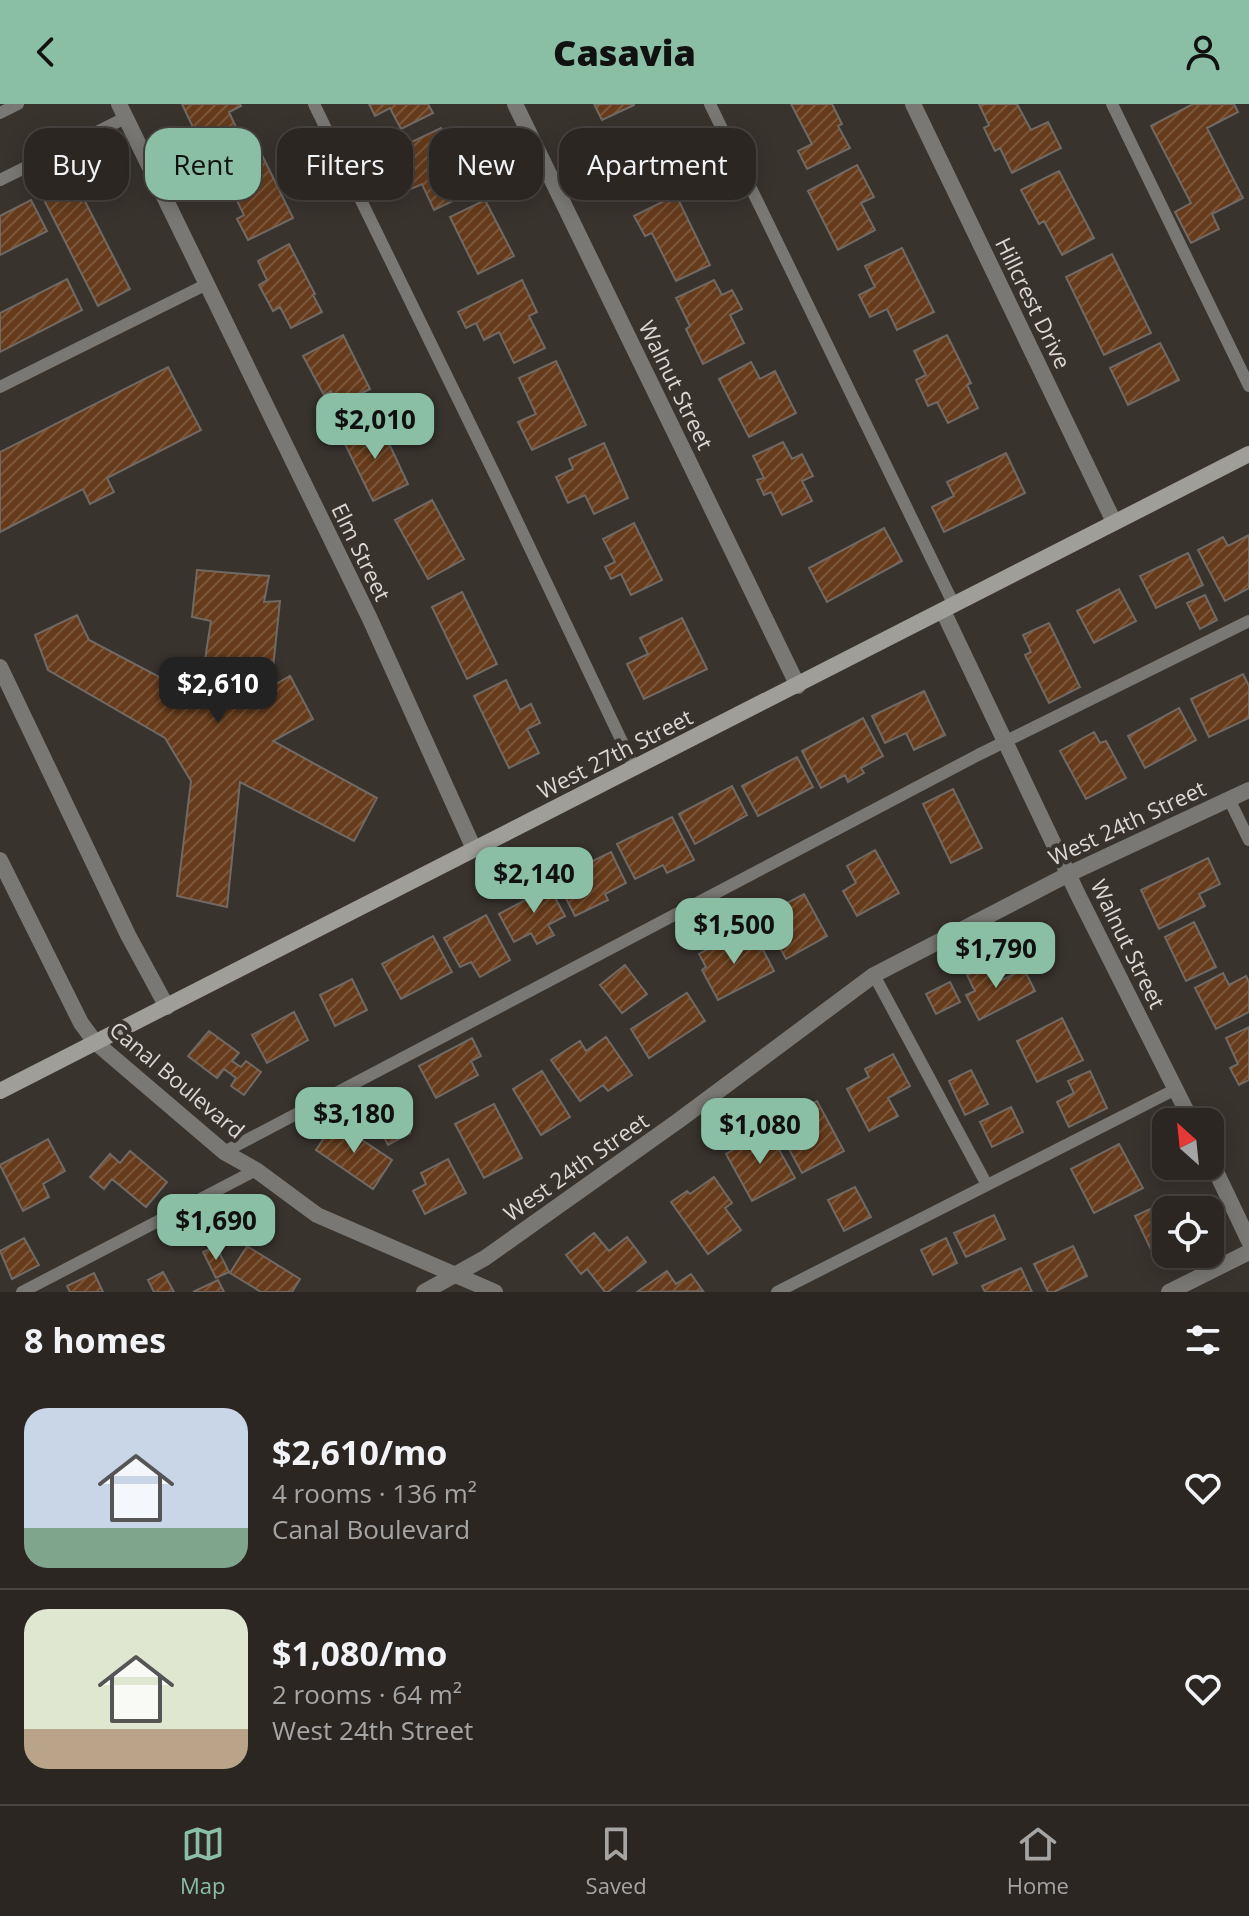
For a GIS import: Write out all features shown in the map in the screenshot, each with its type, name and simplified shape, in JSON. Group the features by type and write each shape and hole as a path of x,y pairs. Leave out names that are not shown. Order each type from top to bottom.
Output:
{"main road":[{"name":"West 27th Street","path":"0,1091 1249,454"}],"street":[{"name":"Walnut Street","path":"515,104 798,686"},
{"name":"Hillcrest Drive","path":"913,104 1114,522"},
{"name":"Elm Street","path":"122,111 370,619 474,849"},
{"name":"Walnut Street","path":"948,608 1006,742 1185,1108"},
{"path":"0,667 128,935 167,1007"},
{"name":"West 24th Street","path":"424,1292 458,1275 678,1121 874,975 1069,874 1249,790"},
{"name":"Canal Boulevard","path":"0,860 81,1023 95,1042 224,1152 256,1170 317,1215 495,1292"},
{"path":"1220,1180 1249,1241"},
{"path":"1169,1292 1249,1252"}],"lane":[{"path":"0,113 18,104"},
{"path":"314,104 635,769"},
{"path":"710,104 948,608"},
{"path":"1112,104 1249,386"},
{"path":"0,180 122,111"},
{"path":"0,387 207,284"},
{"path":"224,1152 1006,742 1249,621"},
{"path":"1229,799 1249,840"},
{"path":"874,975 987,1185"},
{"path":"777,1292 1176,1089"},
{"path":"22,1292 256,1170"}],"building":[{"path":"182,104 241,106 229,112 236,128 193,128"},
{"path":"369,104 428,104 433,113 403,128 390,108 375,116"},
{"path":"594,104 634,104 634,105 602,120"},
{"path":"791,104 832,104 842,124 838,126 850,148 807,169 798,151 812,144"},
{"path":"979,104 1017,104 1031,130 1048,122 1061,148 1012,173 1000,148 995,151 984,128 989,125"},
{"path":"1193,104 1234,104 1238,112 1207,128 1243,198 1212,214 1219,229 1191,243 1175,212 1191,203 1151,126"},
{"path":"429,134 429,199 422,184 413,188 413,141"},
{"path":"261,153 277,186 277,200 284,200 293,218 248,240 237,219 244,215 237,200 261,200"},
{"path":"857,165 874,197 861,203 875,230 838,250 808,191"},
{"path":"1059,171 1094,238 1062,255 1044,221 1039,224 1021,190"},
{"path":"31,200 47,231 0,255 0,216"},
{"path":"44,200 84,200 130,289 98,306"},
{"path":"429,200 455,200 434,210"},
{"path":"485,200 514,256 478,274 450,217"},
{"path":"666,200 678,200 710,265 676,281 652,233 645,236 634,216"},
{"path":"289,244 322,312 291,328 280,307 273,311 259,285 267,280 258,261"},
{"path":"902,248 934,312 897,330 887,309 870,317 859,295 875,287 865,266"},
{"path":"1112,254 1151,333 1104,355 1066,277"},
{"path":"67,279 82,310 0,352 0,313"},
{"path":"522,280 537,312 529,316 545,348 514,363 499,332 484,340 476,323 466,328 458,312"},
{"path":"714,280 722,295 732,290 742,309 730,315 744,343 703,364 686,329 690,326 676,298"},
{"path":"343,335 370,389 338,405 331,391 324,395 303,356"},
{"path":"947,335 971,383 967,385 978,408 948,423 937,402 928,406 916,380 926,375 914,351"},
{"path":"1160,343 1179,380 1128,405 1110,368"},
{"path":"556,361 586,425 532,450 518,422 536,414 519,378"},
{"path":"751,362 760,379 775,371 796,413 749,437 719,379"},
{"path":"168,367 201,430 107,478 114,492 90,504 83,489 0,532 0,452"},
{"path":"378,420 408,484 373,501 342,438"},
{"path":"783,442 792,459 802,454 813,476 802,481 812,501 782,515 771,492 764,495 757,480 764,478 753,456"},
{"path":"604,443 628,498 594,514 585,495 568,503 556,477 573,469 569,459"},
{"path":"1006,453 1025,493 944,532 932,507 954,496 947,482"},
{"path":"432,500 464,559 428,579 395,520"},
{"path":"634,523 662,580 631,595 621,574 611,579 605,567 615,562 603,539"},
{"path":"884,528 902,561 827,602 809,568"},
{"path":"1249,535 1249,588 1225,601 1198,550 1223,537 1228,546"},
{"path":"1188,553 1203,585 1156,608 1140,576"},
{"path":"197,570 269,576 264,602 280,601 271,687 290,676 313,719 273,741 377,798 354,841 240,782 227,907 177,896 191,781 165,738 48,670 35,635 77,615 89,640 199,698 211,621 192,617"},
{"path":"1119,589 1136,621 1094,643 1077,611"},
{"path":"462,592 497,664 467,679 432,607"},
{"path":"1205,595 1217,620 1200,629 1187,603"},
{"path":"682,618 707,669 644,699 627,664 648,654 640,638"},
{"path":"1049,623 1080,687 1049,703 1025,655 1031,652 1023,635"},
{"path":"1243,674 1249,686 1249,718 1209,737 1191,699"},
{"path":"506,680 520,710 531,704 540,723 527,729 539,753 509,768 474,696"},
{"path":"924,691 945,735 914,750 906,733 885,743 872,716"},
{"path":"1179,708 1196,740 1145,768 1128,736"},
{"path":"863,718 883,756 861,768 864,773 848,782 845,775 821,788 802,751"},
{"path":"1094,732 1100,743 1106,741 1126,778 1086,799 1060,751"},
{"path":"797,757 813,787 758,816 742,786"},
{"path":"732,786 747,815 695,844 679,814"},
{"path":"953,789 982,848 951,863 923,804"},
{"path":"672,817 694,860 667,873 663,865 635,879 617,844"},
{"path":"875,850 899,893 857,916 843,891 856,883 847,866"},
{"path":"611,852 626,883 605,894 608,900 575,916 556,879"},
{"path":"1208,858 1220,884 1199,894 1205,906 1159,929 1141,890"},
{"path":"546,881 565,916 548,925 554,935 537,944 531,933 514,942 499,914 533,896 530,890"},
{"path":"804,894 827,936 786,959 773,935 784,929 774,910"},
{"path":"705,912 715,928 690,944 680,928"},
{"path":"486,915 510,960 480,977 471,962 460,967 444,938"},
{"path":"1194,922 1216,967 1186,981 1165,937"},
{"path":"734,935 742,949 758,940 774,971 718,1000 702,970 706,967 699,954"},
{"path":"433,936 452,972 401,999 382,964"},
{"path":"991,963 1000,981 1024,969 1035,991 979,1020 966,995 975,991 967,975"},
{"path":"625,965 647,994 622,1013 600,985"},
{"path":"1223,973 1229,985 1246,976 1249,982 1249,1012 1216,1029 1195,988"},
{"path":"352,979 367,1010 335,1026 320,995"},
{"path":"950,982 960,1002 936,1014 926,994"},
{"path":"687,993 705,1021 649,1058 631,1029"},
{"path":"294,1012 308,1040 267,1063 252,1035"},
{"path":"1062,1018 1083,1060 1037,1082 1017,1041"},
{"path":"1249,1027 1249,1080 1239,1085 1230,1068 1238,1064 1226,1038"},
{"path":"209,1031 239,1053 232,1061 241,1067 246,1061 261,1072 244,1095 231,1086 236,1078 224,1069 217,1078 188,1056"},
{"path":"606,1037 632,1075 608,1091 603,1085 580,1101 551,1060 580,1041 586,1051"},
{"path":"472,1038 481,1056 471,1061 478,1075 436,1098 419,1066"},
{"path":"893,1054 910,1086 888,1098 898,1116 869,1131 847,1089 869,1077 865,1069"},
{"path":"971,1070 988,1104 965,1115 949,1081"},
{"path":"542,1071 570,1117 541,1135 513,1089"},
{"path":"1090,1071 1107,1108 1069,1127 1057,1102 1074,1093 1068,1081"},
{"path":"388,1090 410,1133 388,1145 365,1102"},
{"path":"817,1101 844,1151 802,1173 775,1123"},
{"path":"494,1104 522,1158 484,1178 455,1124"},
{"path":"1011,1107 1023,1132 992,1147 980,1122"},
{"path":"335,1122 392,1160 373,1189 316,1150"},
{"path":"768,1130 795,1178 752,1201 726,1154"},
{"path":"48,1139 65,1171 43,1184 49,1197 23,1211 0,1165"},
{"path":"1119,1144 1143,1188 1094,1213 1071,1169"},
{"path":"130,1151 167,1182 146,1207 112,1179 104,1189 90,1177 110,1154 120,1163"},
{"path":"448,1159 466,1193 425,1214 413,1191 426,1184 421,1173"},
{"path":"714,1177 732,1203 725,1208 741,1230 708,1254 671,1202 687,1191 690,1194"},
{"path":"855,1187 871,1217 844,1231 828,1200"},
{"path":"1152,1208 1152,1252 1135,1216"},
{"path":"994,1215 1005,1239 966,1257 954,1233"},
{"path":"594,1233 609,1251 627,1237 646,1262 608,1292 587,1269 581,1274 566,1255"},
{"path":"24,1238 39,1265 12,1279 0,1251"},
{"path":"946,1238 957,1263 933,1275 921,1250"},
{"path":"216,1246 229,1272 216,1278 203,1252"},
{"path":"247,1246 300,1279 292,1292 261,1292 230,1273"},
{"path":"1073,1246 1087,1276 1048,1292 1034,1264"},
{"path":"1021,1268 1032,1292 985,1292 982,1286"},
{"path":"667,1271 676,1284 691,1274 703,1291 637,1292"},
{"path":"163,1272 174,1292 154,1292 148,1280"},
{"path":"94,1273 103,1292 70,1292 67,1286"},
{"path":"218,1280 224,1292 193,1292"}]}
